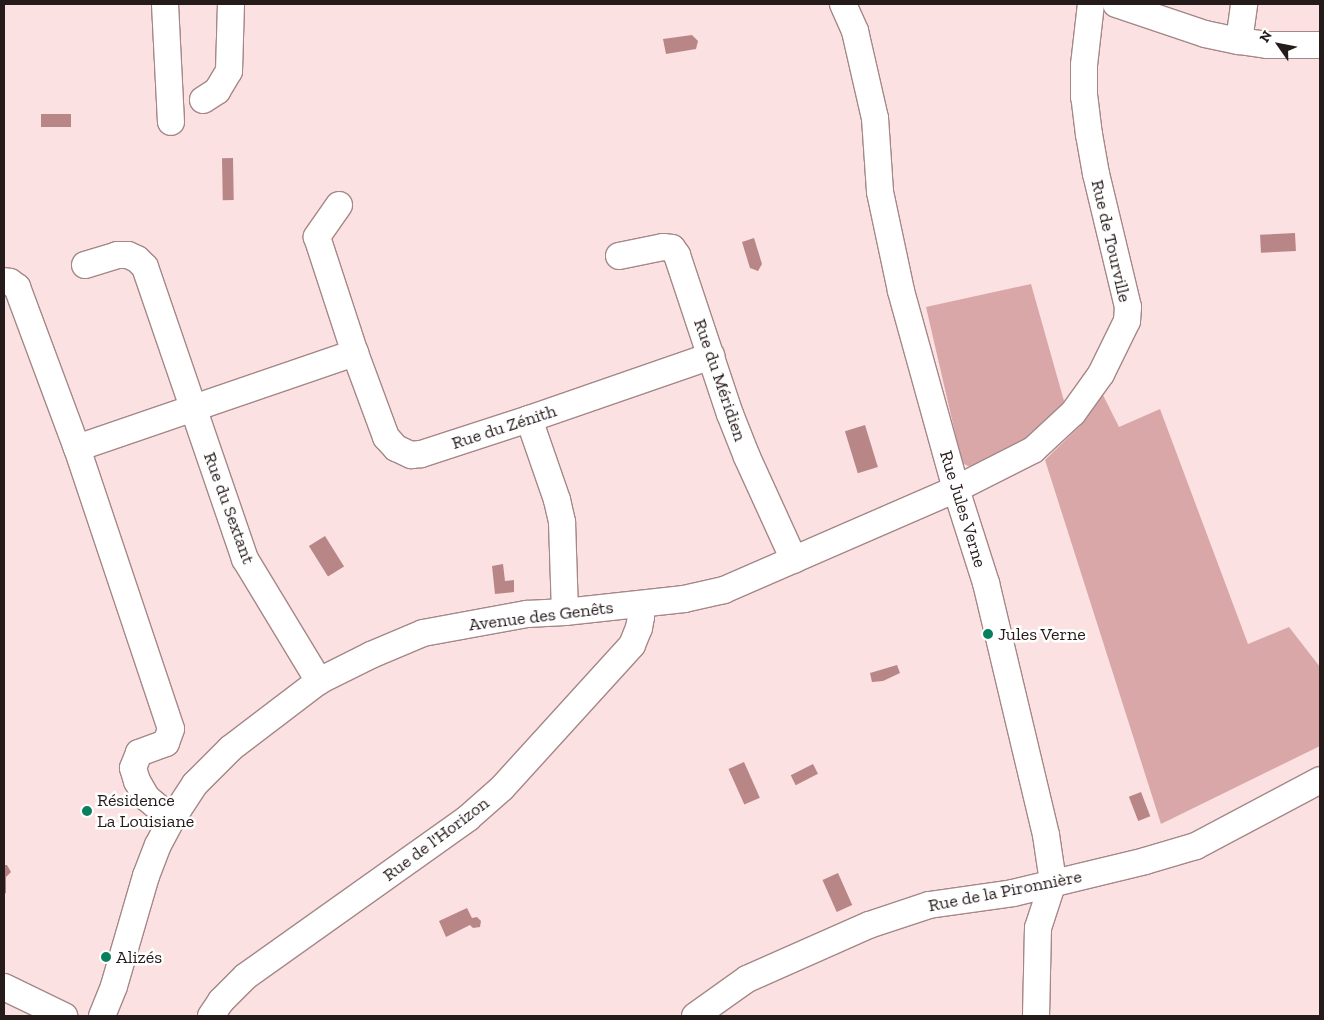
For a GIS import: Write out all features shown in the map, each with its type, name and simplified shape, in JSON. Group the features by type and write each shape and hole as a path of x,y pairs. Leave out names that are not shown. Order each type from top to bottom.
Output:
{"street":[{"path":"165,4 171,122"},
{"path":"203,100 217,90 229,71 231,4"},
{"name":"Rue Jules Verne","path":"842,4 855,31 875,118 880,192 901,291 956,489 986,583 1046,835 1053,882 1038,928 1036,1016"},
{"name":"Rue de Tourville","path":"956,489 1033,450 1053,433 1073,413 1101,374 1127,321 1128,307 1096,174 1084,97 1084,65 1091,4"},
{"path":"1116,4 1206,34 1239,41 1267,45 1320,45"},
{"path":"1239,41 1244,4"},
{"name":"Rue du Zénith","path":"339,205 317,237 355,353 386,437 396,448 411,454 421,454 711,356"},
{"name":"Rue du Méridien","path":"619,256 663,248 672,248 677,255 748,458 794,560"},
{"name":"Rue du Sextant","path":"85,265 117,255 128,255 137,259 145,267 245,560 319,681"},
{"path":"4,281 10,282 17,287 76,448 171,729 166,743 139,754 132,768 136,781 147,798 172,820"},
{"path":"76,448 355,353"},
{"path":"529,419 557,500 562,522 565,612"},
{"name":"Avenue des Genêts","path":"102,1016 114,986 146,876 158,845 195,784 231,748 319,681 371,655 423,633 527,614 639,605 684,599 724,590 956,489"},
{"name":"Rue de l'Horizon","path":"211,1016 232,989 246,976 468,818 502,788 632,645 640,628 639,605"},
{"name":"Rue de la Pironnière","path":"695,1016 748,979 869,925 929,905 984,898 1145,861 1196,846 1320,780"},
{"path":"4,987 64,1016"}],"shaded area":[{"path":"692,35 698,41 696,49 666,54 663,39"},
{"path":"41,114 71,114 71,127 41,127"},
{"path":"222,158 233,158 234,200 223,200"},
{"path":"1295,233 1296,251 1261,253 1260,235"},
{"path":"754,238 762,264 758,271 750,268 742,242"},
{"path":"1031,284 1066,408 1038,433 976,468 968,466 962,463 926,307"},
{"path":"1102,393 1119,427 1160,409 1248,644 1289,627 1320,667 1320,746 1161,824 1045,460 1080,426"},
{"path":"865,425 878,467 858,473 845,431"},
{"path":"325,536 344,567 328,577 309,546"},
{"path":"503,564 505,581 514,580 514,592 495,594 492,566"},
{"path":"897,665 900,673 883,681 872,682 870,673"},
{"path":"744,762 760,798 744,805 728,769"},
{"path":"813,764 818,774 796,785 791,775"},
{"path":"1141,792 1150,816 1138,821 1129,797"},
{"path":"4,865 7,865 11,872 6,877 6,893 4,894"},
{"path":"838,873 852,905 837,912 822,880"},
{"path":"467,908 472,918 477,917 481,921 480,927 473,928 470,925 446,937 439,921"}],"place":[{"name":"Jules Verne","path":"988,634"},
{"name":"Résidence La Louisiane","path":"87,811"},
{"name":"Alizés","path":"106,957"}]}
